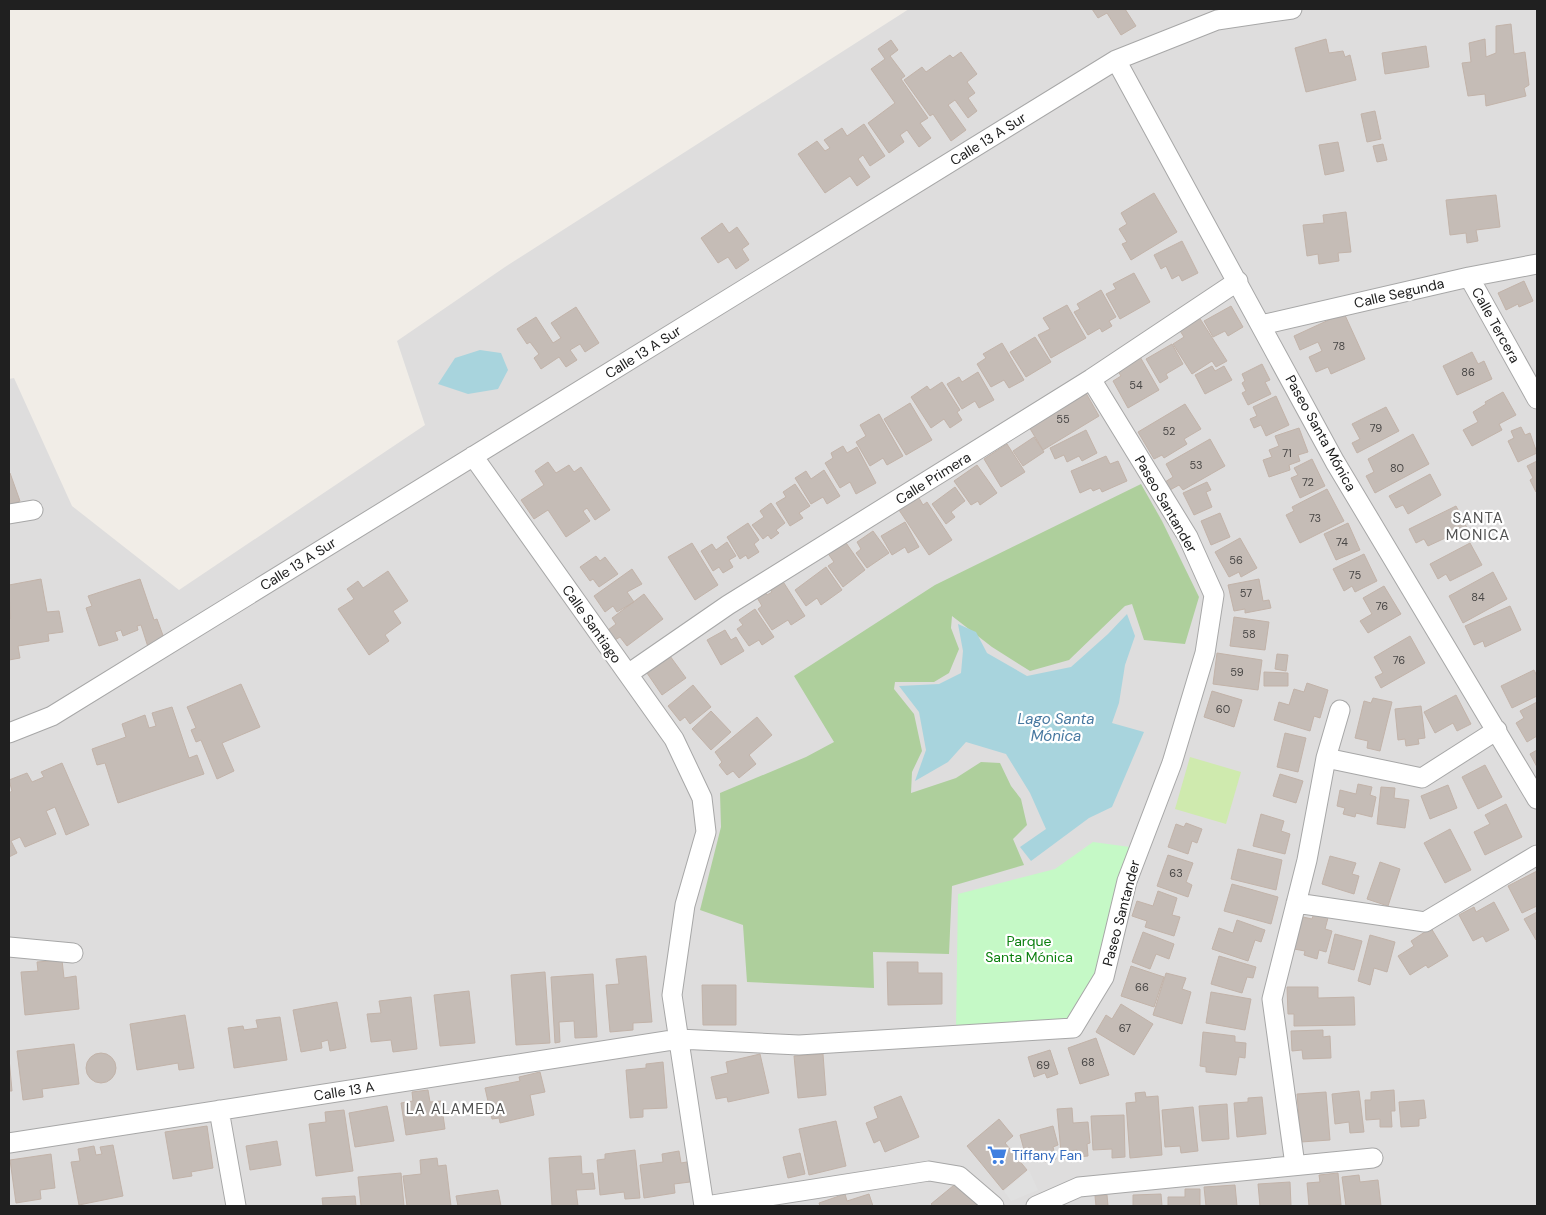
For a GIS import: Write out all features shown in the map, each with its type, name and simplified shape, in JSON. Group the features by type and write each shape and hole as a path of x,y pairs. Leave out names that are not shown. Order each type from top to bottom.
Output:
{"street":[{"name":"Calle 13 A Sur","path":"9,733 52,716 1116,60 1217,20 1292,9"},
{"name":"Paseo Santa Mónica","path":"1116,60 1335,462 1537,799"},
{"name":"Calle Segunda","path":"1261,325 1469,277 1537,264"},
{"name":"Calle Tercera","path":"1469,277 1537,399"},
{"name":"Calle Primera","path":"628,674 728,604 1091,379 1238,281"},
{"name":"Paseo Santander","path":"679,1039 799,1045 1073,1028 1104,977 1127,881 1172,763 1206,654 1214,595 1188,537 1091,379"},
{"name":"Calle Santiago","path":"473,456 674,738 702,798 706,832 685,905 672,995 705,1206"},
{"path":"9,514 34,510"},
{"path":"1295,1166 1272,999 1307,860 1326,758 1340,710"},
{"path":"1326,758 1422,778 1497,730"},
{"path":"1296,903 1425,922 1537,855"},
{"path":"9,948 73,953"},
{"name":"Calle 13 A","path":"9,1143 679,1039"},
{"path":"219,1110 236,1206"},
{"path":"1036,1206 1079,1187 1373,1158"},
{"path":"705,1206 929,1171 959,1176 994,1206"}],"shaded area":[{"path":"909,9 1537,9 1537,1206 9,1206 9,379 14,378 72,506 179,590 425,425 397,341 505,267"},
{"path":"1029,1170 1038,1190 1011,1201 1004,1191"}],"green space":[{"path":"1141,484 1162,521 1199,597 1185,644 1144,640 1132,604 1125,606 1069,660 1030,671 992,647 952,616 951,628 959,649 949,673 934,682 895,682 894,689 914,714 922,751 912,772 911,793 956,778 981,762 1000,763 1011,786 1021,799 1027,825 1013,839 1024,865 952,886 949,954 873,952 874,988 747,982 743,925 700,910 721,827 720,793 806,757 834,742 794,676 935,585"},
{"path":"1190,757 1241,772 1226,824 1175,809"},
{"name":"Parque Santa Mónica","path":"1093,842 1130,847 1099,972 1067,1022 956,1029 958,894 1055,869"}],"water":[{"path":"480,350 501,353 508,370 498,389 468,394 438,384 455,358"},
{"name":"Lago Santa Mónica","path":"1127,614 1135,636 1125,665 1119,703 1112,723 1144,732 1112,807 1089,818 1031,861 1020,847 1046,829 1030,793 1006,754 966,742 948,762 915,781 926,750 919,712 899,686 939,684 961,673 963,651 958,624 976,632 987,653 1027,676 1071,667"}],"building":[{"path":"1092,9 1125,9 1136,26 1121,35 1107,13 1098,18"},
{"path":"1511,24 1514,54 1525,52 1529,85 1524,88 1526,96 1486,106 1485,94 1468,96 1462,63 1471,62 1469,43 1485,39 1486,57 1496,53 1496,26"},
{"path":"1326,39 1329,53 1343,51 1345,57 1350,55 1356,80 1306,92 1295,48"},
{"path":"891,40 898,50 890,56 905,76 901,79 928,118 920,123 931,138 919,147 907,130 900,135 904,142 889,153 868,123 895,103 871,69 885,59 878,49"},
{"path":"1426,46 1429,67 1385,74 1382,53"},
{"path":"961,52 977,74 967,82 975,93 968,98 977,111 968,118 955,100 948,105 966,130 951,141 933,114 930,116 904,80 922,67 926,72 950,55 953,58"},
{"path":"1375,111 1381,139 1367,142 1361,114"},
{"path":"864,124 885,156 870,166 863,155 858,159 870,177 857,186 850,176 825,193 798,154 817,141 825,151 830,148 824,140 842,128 847,136"},
{"path":"1338,142 1344,171 1325,175 1319,145"},
{"path":"1383,144 1387,160 1377,162 1373,146"},
{"path":"1154,193 1177,232 1131,260 1122,244 1127,242 1119,229 1127,224 1121,213"},
{"path":"1496,195 1500,227 1476,230 1478,241 1467,243 1466,233 1450,235 1446,200"},
{"path":"1346,212 1351,252 1338,253 1339,261 1319,264 1318,254 1307,256 1303,225 1324,223 1323,215"},
{"path":"722,223 729,233 737,227 749,244 742,249 749,260 736,269 728,257 718,263 701,238"},
{"path":"1182,241 1198,273 1182,281 1179,275 1172,279 1166,266 1161,269 1154,255"},
{"path":"1134,273 1150,302 1120,319 1106,294 1116,289 1113,284"},
{"path":"1524,281 1533,301 1519,307 1518,304 1506,310 1498,293"},
{"path":"1101,290 1116,317 1109,321 1112,326 1102,332 1100,328 1088,335 1074,312 1080,309 1077,304"},
{"path":"1067,305 1086,338 1051,358 1038,335 1050,329 1043,318"},
{"path":"1231,306 1243,327 1228,336 1225,331 1213,337 1204,321"},
{"path":"576,307 599,343 585,352 580,344 570,350 577,360 566,367 559,357 541,369 534,358 539,354 530,342 527,344 517,329 536,317 553,343 561,338 551,323"},
{"path":"1344,313 1365,359 1331,374 1328,367 1316,372 1309,357 1322,351 1318,342 1300,350 1294,336"},
{"path":"1197,314 1227,361 1216,367 1212,361 1192,374 1173,344 1184,337 1177,326"},
{"path":"1035,337 1051,362 1026,377 1010,352"},
{"path":"1002,343 1024,380 1009,388 1004,380 991,387 977,364 986,358 983,354"},
{"path":"1172,344 1183,364 1166,374 1168,378 1160,383 1146,359"},
{"path":"1472,352 1478,364 1484,361 1492,379 1457,395 1443,366"},
{"path":"1139,355 1159,390 1128,408 1113,381 1121,376 1116,368"},
{"path":"1262,364 1270,380 1265,382 1271,394 1248,405 1242,393 1246,391 1242,383 1245,381 1242,374"},
{"path":"1212,366 1215,371 1224,366 1232,380 1205,394 1195,375"},
{"path":"978,372 994,400 979,408 975,401 962,409 947,384 959,377 962,382"},
{"path":"942,382 960,410 957,412 962,420 950,428 944,419 931,428 911,397 927,386 930,390"},
{"path":"1503,392 1516,415 1499,424 1502,430 1472,446 1463,430 1478,422 1473,412 1486,404 1485,402"},
{"path":"1086,393 1099,416 1043,450 1026,422"},
{"path":"1276,396 1289,425 1266,436 1261,425 1254,428 1250,419 1257,416 1253,407"},
{"path":"910,403 932,440 906,455 884,419"},
{"path":"1185,404 1201,429 1184,439 1187,444 1164,458 1162,455 1154,459 1138,432"},
{"path":"1386,407 1399,431 1357,453 1352,443 1360,439 1352,424"},
{"path":"879,414 903,456 887,465 883,458 870,466 856,442 866,436 860,425"},
{"path":"1521,427 1525,435 1530,433 1537,453 1518,462 1508,441 1514,438 1511,431"},
{"path":"1299,428 1308,452 1298,455 1300,461 1289,465 1290,470 1269,477 1263,460 1272,457 1269,450 1279,446 1275,436"},
{"path":"1086,430 1097,453 1082,461 1079,456 1067,462 1064,455 1055,459 1050,448"},
{"path":"1413,434 1429,464 1375,493 1366,476 1374,472 1368,459"},
{"path":"1034,437 1044,452 1023,466 1013,451"},
{"path":"1210,439 1225,466 1183,490 1179,485 1170,490 1165,482 1173,477 1166,464"},
{"path":"1007,444 1025,472 1001,487 984,459"},
{"path":"843,446 847,453 857,447 876,483 856,494 850,482 840,488 825,463 833,458 831,453"},
{"path":"1106,456 1110,464 1118,461 1127,481 1102,492 1100,488 1093,491 1091,488 1080,493 1071,471"},
{"path":"1312,459 1325,486 1300,498 1291,478 1298,475 1294,468"},
{"path":"1537,461 1536,492 1530,480 1533,478 1527,466"},
{"path":"548,462 556,473 569,465 574,472 581,467 610,510 595,520 587,508 583,511 590,521 566,537 548,510 534,519 521,500 544,485 535,471"},
{"path":"977,465 997,493 980,505 978,501 971,505 954,481"},
{"path":"824,470 840,496 827,504 823,497 811,504 795,478 806,471 811,479"},
{"path":"9,473 20,501 9,505"},
{"path":"1430,474 1441,495 1408,514 1403,505 1396,508 1389,496"},
{"path":"1207,482 1211,490 1206,492 1212,507 1194,515 1183,493"},
{"path":"795,484 810,506 799,513 803,518 790,526 776,503 786,497 783,492"},
{"path":"955,487 965,501 951,512 955,517 946,524 932,504"},
{"path":"1327,489 1344,521 1300,543 1286,515 1294,511 1292,507"},
{"path":"911,497 914,501 919,498 923,505 927,502 952,540 929,555 897,507"},
{"path":"771,503 785,523 776,530 779,533 771,539 768,535 763,539 752,525 764,517 760,511"},
{"path":"1456,506 1467,528 1428,546 1424,539 1416,543 1409,529"},
{"path":"1220,513 1230,537 1211,545 1201,521"},
{"path":"905,522 919,547 908,553 905,547 892,555 881,536"},
{"path":"748,523 759,540 754,544 759,552 748,559 746,555 740,559 727,537"},
{"path":"1348,523 1360,550 1336,560 1324,534"},
{"path":"873,531 889,553 867,568 856,553 861,549 857,542"},
{"path":"1240,538 1257,568 1241,577 1239,572 1229,577 1215,552"},
{"path":"844,540 865,570 843,587 828,566 834,562 827,552"},
{"path":"727,542 736,556 729,560 733,567 723,573 719,567 713,571 701,551 712,544 716,550"},
{"path":"692,543 718,585 695,600 668,557"},
{"path":"1470,543 1482,565 1450,581 1446,574 1438,579 1430,564"},
{"path":"1364,554 1377,581 1355,592 1352,586 1344,591 1333,569"},
{"path":"596,556 600,561 605,557 618,574 599,587 593,579 590,581 580,567"},
{"path":"826,567 842,590 821,605 817,598 806,606 795,590"},
{"path":"632,569 642,584 627,592 634,602 617,612 613,606 605,612 594,596"},
{"path":"388,571 408,601 393,611 401,623 385,635 389,641 369,655 338,609 354,599 347,589 358,581 363,588"},
{"path":"1493,572 1507,599 1463,623 1449,596"},
{"path":"41,579 47,612 59,611 63,632 48,634 49,641 18,646 20,658 9,660 9,585"},
{"path":"140,579 154,620 157,619 165,641 148,647 141,625 137,626 138,630 123,636 121,630 115,632 118,640 99,646 86,608 92,606 88,596"},
{"path":"1259,579 1263,601 1269,600 1271,608 1245,613 1245,609 1234,611 1228,585"},
{"path":"782,580 805,616 791,625 788,620 772,630 758,609 762,606 756,596 764,590 767,595 772,592 769,588"},
{"path":"1384,586 1401,614 1368,633 1360,621 1372,614 1363,598"},
{"path":"644,594 663,619 627,646 620,637 615,640 608,630 616,624 612,618"},
{"path":"1510,606 1521,630 1485,647 1483,641 1474,645 1465,626"},
{"path":"755,609 774,637 762,645 759,640 749,646 737,629 743,625 739,620"},
{"path":"1234,617 1269,622 1265,650 1230,646"},
{"path":"725,630 731,640 736,637 744,651 721,665 707,640"},
{"path":"1410,636 1425,663 1381,688 1375,677 1383,673 1374,657"},
{"path":"1217,653 1262,660 1258,690 1213,684"},
{"path":"1277,654 1288,655 1286,671 1275,669"},
{"path":"670,656 686,678 662,695 647,673"},
{"path":"1534,670 1537,676 1537,696 1512,708 1501,686"},
{"path":"1264,672 1288,673 1288,686 1264,686"},
{"path":"1307,683 1328,690 1320,718 1314,716 1310,731 1274,720 1279,702 1289,705 1294,689 1304,692"},
{"path":"241,684 260,727 222,743 234,771 217,779 201,740 196,742 191,730 196,728 187,707"},
{"path":"693,685 711,707 690,724 685,717 680,721 668,706"},
{"path":"1212,691 1242,700 1234,727 1204,717"},
{"path":"1456,695 1471,724 1457,731 1453,723 1435,733 1424,712"},
{"path":"1373,698 1392,702 1380,751 1367,748 1368,741 1355,738 1364,701 1371,703"},
{"path":"1537,702 1537,736 1527,742 1516,723 1524,718 1520,711"},
{"path":"1421,706 1425,738 1418,739 1419,744 1406,746 1405,739 1398,740 1395,709"},
{"path":"172,707 189,758 197,755 204,774 118,803 105,763 97,765 92,749 126,737 122,724 145,715 149,728 156,726 152,713"},
{"path":"711,711 731,732 711,750 692,729"},
{"path":"757,717 772,735 749,755 756,764 739,778 733,771 727,775 719,765 722,762 715,752"},
{"path":"1285,733 1306,738 1298,772 1277,767"},
{"path":"1537,750 1537,767 1530,754"},
{"path":"62,763 89,825 66,835 55,807 46,811 56,834 25,847 20,837 11,841 17,853 9,857 9,793 12,791 9,780 27,773 32,782 44,777 41,772"},
{"path":"1485,765 1502,797 1478,809 1462,777"},
{"path":"1280,774 1303,781 1296,803 1273,796"},
{"path":"1358,784 1372,787 1370,795 1376,797 1372,817 1356,813 1355,817 1343,814 1345,808 1337,806 1340,790 1356,794"},
{"path":"1448,785 1457,808 1430,819 1421,796"},
{"path":"1381,787 1395,788 1394,798 1409,800 1405,828 1377,824"},
{"path":"1506,804 1522,837 1485,855 1474,832 1490,824 1485,815"},
{"path":"1261,814 1284,821 1281,831 1290,834 1285,854 1253,846"},
{"path":"1186,823 1202,829 1197,843 1192,841 1188,854 1168,847 1176,824 1184,827"},
{"path":"1450,829 1471,870 1445,883 1424,843"},
{"path":"1238,849 1282,860 1276,890 1231,879"},
{"path":"1168,855 1193,863 1186,882 1192,885 1188,897 1157,886"},
{"path":"1330,856 1356,863 1352,874 1359,876 1354,894 1322,884"},
{"path":"1380,862 1400,869 1388,906 1367,899"},
{"path":"1537,871 1537,906 1522,913 1508,886"},
{"path":"1232,884 1278,897 1271,924 1224,911"},
{"path":"1158,891 1177,898 1172,915 1180,917 1174,936 1145,927 1147,921 1132,916 1137,901 1153,906"},
{"path":"1494,902 1509,930 1486,942 1483,936 1473,941 1459,915 1474,907 1476,912"},
{"path":"1315,910 1329,914 1325,929 1332,931 1326,952 1319,950 1317,959 1304,955 1305,951 1294,949 1303,917 1312,919"},
{"path":"1537,912 1537,939 1536,940 1524,919"},
{"path":"1237,920 1265,930 1261,942 1255,940 1248,961 1212,949 1219,928 1233,933"},
{"path":"1431,928 1448,956 1428,968 1426,965 1410,975 1398,956 1414,946 1411,941"},
{"path":"1143,932 1174,944 1169,959 1156,954 1150,969 1132,962"},
{"path":"1335,934 1362,941 1354,970 1328,963"},
{"path":"1370,935 1395,942 1387,972 1374,968 1370,985 1358,981"},
{"path":"646,956 652,1022 633,1023 633,1030 610,1032 606,985 619,984 616,959"},
{"path":"1219,956 1256,967 1253,978 1247,977 1242,993 1211,984"},
{"path":"62,960 64,978 76,976 79,1009 25,1015 21,972 38,971 37,962"},
{"path":"887,962 918,962 918,973 942,973 942,1004 888,1005"},
{"path":"1131,966 1164,977 1154,1007 1121,996"},
{"path":"545,972 550,1043 516,1045 511,975"},
{"path":"1166,973 1186,978 1182,989 1191,992 1182,1024 1153,1015"},
{"path":"593,974 597,1037 575,1038 574,1021 559,1022 560,1042 555,1043 551,977"},
{"path":"702,985 736,985 736,1025 703,1025"},
{"path":"1287,987 1318,987 1318,998 1354,997 1355,1025 1294,1026 1294,1014 1288,1014"},
{"path":"469,991 475,1043 440,1046 434,995"},
{"path":"1211,992 1251,999 1245,1030 1206,1023"},
{"path":"411,997 417,1049 393,1052 391,1040 371,1042 367,1014 381,1013 379,1001"},
{"path":"337,1002 346,1048 330,1051 328,1040 321,1042 322,1048 301,1052 293,1010"},
{"path":"1121,1004 1153,1024 1134,1055 1096,1032 1106,1015 1112,1019"},
{"path":"185,1015 194,1068 179,1070 178,1063 137,1070 130,1024"},
{"path":"280,1017 287,1060 234,1068 228,1028 243,1026 244,1030 258,1028 256,1020"},
{"path":"1323,1030 1323,1037 1330,1036 1331,1058 1303,1059 1302,1050 1292,1051 1291,1031"},
{"path":"1203,1032 1235,1036 1235,1042 1246,1043 1245,1058 1239,1057 1236,1075 1206,1072 1206,1067 1200,1066"},
{"path":"1096,1038 1109,1075 1080,1084 1068,1048"},
{"path":"74,1044 79,1084 42,1089 43,1097 23,1100 17,1051"},
{"path":"1050,1050 1058,1074 1047,1078 1045,1073 1034,1077 1028,1057"},
{"path":"101,1053 112,1057 116,1068 112,1079 101,1083 90,1079 86,1068 90,1057"},
{"path":"760,1054 769,1093 728,1102 727,1097 716,1099 711,1077 728,1073 726,1062"},
{"path":"823,1054 826,1095 798,1098 794,1056"},
{"path":"9,1058 12,1091 9,1091"},
{"path":"663,1062 667,1108 643,1109 643,1117 630,1118 626,1070 646,1068 646,1064"},
{"path":"540,1072 545,1092 530,1095 534,1115 500,1123 499,1118 492,1119 485,1088 520,1081 519,1077"},
{"path":"428,1090 430,1102 441,1101 445,1129 406,1135 401,1103 413,1101 412,1092"},
{"path":"1394,1090 1395,1111 1391,1111 1392,1127 1380,1127 1380,1119 1366,1120 1365,1100 1371,1100 1371,1092"},
{"path":"1359,1091 1364,1132 1350,1133 1349,1122 1335,1124 1332,1094"},
{"path":"1145,1092 1146,1097 1158,1096 1162,1155 1130,1158 1126,1103 1136,1102 1135,1093"},
{"path":"1326,1092 1330,1140 1301,1142 1297,1094"},
{"path":"901,1096 919,1137 885,1152 880,1140 874,1143 866,1123 878,1118 874,1107"},
{"path":"1262,1097 1266,1134 1237,1137 1234,1103 1248,1102 1248,1098"},
{"path":"1424,1100 1426,1118 1419,1119 1419,1126 1401,1127 1399,1102"},
{"path":"1227,1104 1229,1139 1202,1141 1199,1106"},
{"path":"387,1106 394,1141 355,1147 349,1113"},
{"path":"1193,1107 1198,1151 1181,1153 1180,1146 1165,1147 1162,1110"},
{"path":"1072,1108 1073,1123 1088,1122 1090,1143 1087,1144 1088,1156 1078,1157 1077,1150 1061,1152 1057,1109"},
{"path":"344,1110 353,1171 316,1176 309,1124 326,1122 325,1112"},
{"path":"1124,1115 1125,1157 1112,1158 1112,1149 1093,1150 1091,1116"},
{"path":"999,1119 1013,1136 1005,1143 1027,1170 1003,1190 967,1146"},
{"path":"836,1121 846,1166 809,1175 799,1129"},
{"path":"207,1126 213,1168 191,1172 192,1176 173,1179 165,1132"},
{"path":"1053,1126 1058,1145 1053,1147 1056,1159 1045,1162 1044,1157 1030,1160 1030,1156 1026,1157 1020,1135"},
{"path":"277,1141 281,1165 250,1170 246,1146"},
{"path":"113,1145 123,1196 79,1205 71,1162 80,1161 78,1149 94,1146 96,1155 102,1154 100,1147"},
{"path":"635,1150 640,1198 625,1199 624,1192 600,1195 597,1160 605,1159 605,1154"},
{"path":"679,1151 681,1163 687,1162 690,1182 674,1184 675,1193 644,1198 640,1165 663,1162 662,1154"},
{"path":"800,1153 805,1174 788,1178 783,1157"},
{"path":"51,1154 55,1188 40,1190 41,1199 16,1203 10,1160"},
{"path":"581,1156 582,1174 593,1173 595,1189 576,1190 578,1206 552,1206 549,1158"},
{"path":"437,1158 438,1166 446,1165 451,1206 407,1206 403,1176 421,1174 420,1160"},
{"path":"401,1173 404,1206 361,1206 358,1177"},
{"path":"1338,1173 1341,1205 1309,1206 1307,1183 1320,1182 1319,1175"},
{"path":"1359,1175 1360,1182 1378,1180 1381,1206 1346,1206 1342,1177"},
{"path":"959,1181 979,1206 933,1206 931,1204"},
{"path":"1290,1182 1291,1206 1260,1206 1258,1184"},
{"path":"1235,1185 1237,1206 1206,1206 1204,1187"},
{"path":"1185,1189 1200,1189 1200,1206 1168,1206 1168,1197 1185,1197"},
{"path":"498,1190 501,1206 458,1206 456,1196"},
{"path":"845,1194 847,1201 869,1194 873,1206 820,1206 819,1203"},
{"path":"1161,1194 1162,1206 1133,1206 1133,1195"},
{"path":"1107,1195 1108,1206 1096,1206 1095,1196"},
{"path":"355,1196 356,1206 323,1206 322,1198"}],"place":[{"name":"Tiffany Fan","path":"997,1155"}],"district":[{"name":"SANTA MONICA","path":"1478,526"},
{"name":"LA ALAMEDA","path":"456,1109"}]}
